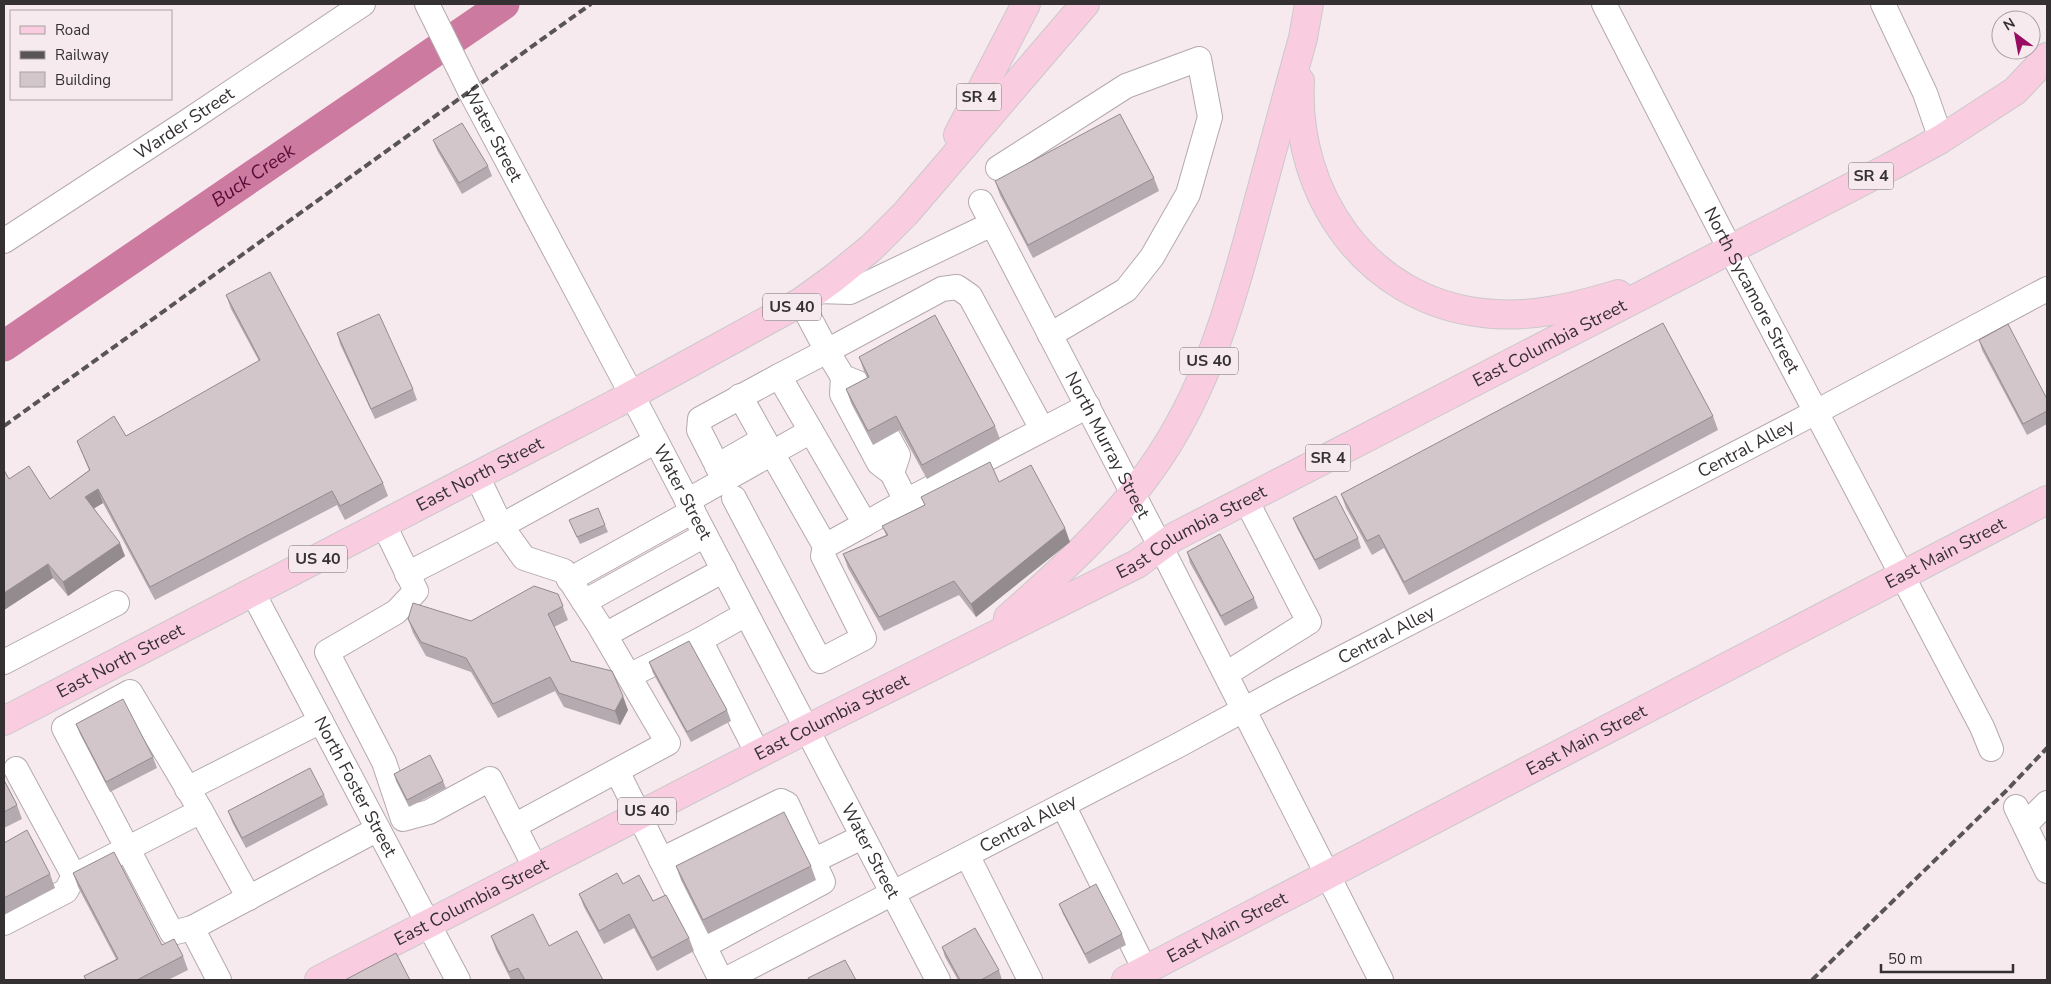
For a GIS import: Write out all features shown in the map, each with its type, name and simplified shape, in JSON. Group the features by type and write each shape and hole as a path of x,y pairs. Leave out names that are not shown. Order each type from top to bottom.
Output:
{"main road":[{"name":"SR 4","path":"928,188 981,94 1026,4"},
{"name":"US 40","path":"928,188 1084,4"},
{"name":"US 40","path":"977,645 1045,586 1102,530 1133,494 1176,430 1201,381 1219,337 1237,280 1303,38 1308,4"},
{"path":"1303,38 1300,108 1313,175 1325,204 1344,233 1364,257 1383,274 1431,300 1484,314 1515,314 1583,304 1682,275"},
{"name":"East Columbia Street","path":"319,980 429,925 806,729 1137,564 1160,545 1941,139 2015,91 2047,57"},
{"name":"East North Street","path":"4,721 632,395 809,296 871,248 928,188"},
{"name":"East Main Street","path":"1135,975 2047,500"}],"street":[{"name":"Warder Street","path":"4,241 363,4"},
{"name":"Water Street","path":"427,4 461,73 706,535 938,980"},
{"name":"North Sycamore Street","path":"1604,4 1730,249 1982,727 1991,749"},
{"path":"1883,4 1924,93 1941,139"},
{"path":"998,168 1126,86 1199,59 1210,117 1188,194 1152,258 1126,290 1050,335"},
{"name":"North Murray Street","path":"981,202 1160,545 1380,980"},
{"path":"906,501 892,473 879,463 842,394 843,377 827,351 809,296 850,292 992,224"},
{"path":"740,396 825,546 823,556 864,638 820,661 699,430 700,419 740,396 942,289 957,287 970,296 1042,429"},
{"name":"Central Alley","path":"725,980 1816,412 2047,289"},
{"path":"779,376 865,524"},
{"path":"843,377 858,383 864,395"},
{"path":"825,546 906,501 1088,406"},
{"path":"570,580 690,506 725,481 768,446 811,431"},
{"path":"888,437 898,455 892,473"},
{"path":"407,574 502,526 656,441"},
{"path":"477,476 502,526 524,558 564,571 605,635 668,743 514,826"},
{"path":"1226,674 1309,622 1246,500"},
{"path":"384,525 416,591 396,612 326,652 384,762 403,819 429,812 490,780 536,869"},
{"path":"584,602 706,535"},
{"path":"605,635 724,570"},
{"name":"North Foster Street","path":"253,593 458,980"},
{"path":"4,662 117,603"},
{"path":"629,676 746,614"},
{"path":"700,640 758,754"},
{"path":"115,664 249,898"},
{"path":"64,728 130,692"},
{"path":"49,698 172,933 192,928 378,829"},
{"path":"187,789 321,721"},
{"path":"16,769 74,876"},
{"path":"616,771 721,980"},
{"path":"661,860 781,801 785,801 787,804 815,860 823,879 821,884 704,946"},
{"path":"2047,803 2021,816 2047,871"},
{"path":"1062,805 1135,975"},
{"path":"4,923 66,892 74,876 200,811"},
{"path":"815,860 862,837"},
{"path":"967,854 1030,980"},
{"path":"192,928 219,980"}],"building":[{"path":"1120,114 1154,178 1028,245 995,181"},
{"path":"462,123 488,166 459,183 433,140"},
{"path":"270,272 383,483 340,506 332,491 150,587 98,489 85,497 120,543 63,582 48,564 4,593 4,470 9,479 29,466 50,499 90,470 77,441 114,416 126,436 260,360 226,295"},
{"path":"379,314 413,389 371,409 337,333"},
{"path":"935,315 995,426 922,465 896,416 868,431 846,389 869,377 859,357"},
{"path":"1663,323 1713,416 1404,582 1379,535 1367,541 1341,494"},
{"path":"2008,324 2047,399 2047,411 2023,424 1979,340"},
{"path":"990,462 999,482 1031,465 1065,528 971,604 954,581 879,617 843,554 888,535 882,526 925,505 921,497"},
{"path":"1336,496 1358,538 1315,560 1293,518"},
{"path":"598,508 605,525 577,537 569,520"},
{"path":"1220,534 1254,598 1221,616 1187,552"},
{"path":"534,586 558,594 563,606 548,614 571,661 612,671 623,696 615,711 559,693 550,677 493,704 466,658 421,642 408,619 413,603 471,621"},
{"path":"689,641 727,710 687,732 649,662"},
{"path":"123,699 153,757 106,782 76,724"},
{"path":"430,755 443,781 407,800 394,774"},
{"path":"310,768 324,795 242,838 228,811"},
{"path":"4,780 17,805 4,812"},
{"path":"784,812 811,866 703,920 676,866"},
{"path":"27,830 50,874 4,898 4,843"},
{"path":"114,852 162,945 174,939 183,956 137,980 86,980 84,976 118,959 73,873"},
{"path":"617,873 623,884 639,875 653,901 666,895 689,938 652,958 629,914 599,931 579,894"},
{"path":"1096,884 1122,934 1085,954 1059,904"},
{"path":"533,914 549,946 577,931 603,980 525,980 518,968 509,972 491,936"},
{"path":"975,928 999,970 981,980 960,980 942,947"},
{"path":"396,953 410,980 345,980"},
{"path":"845,960 856,980 809,980 808,978"}],"waterway":[{"name":"Buck Creek","path":"4,346 504,4"}],"railway":[{"path":"4,426 591,4"},
{"path":"1812,980 2006,791 2047,748"}]}
